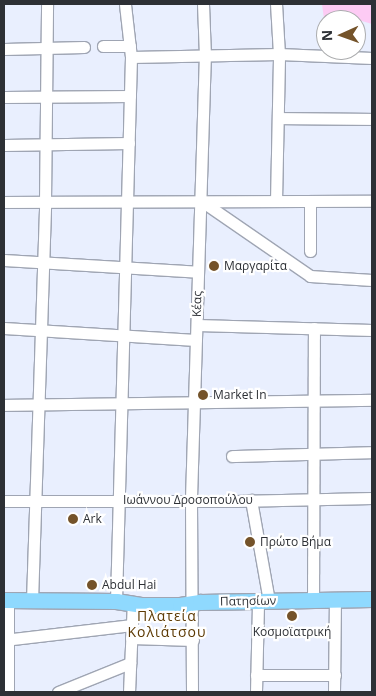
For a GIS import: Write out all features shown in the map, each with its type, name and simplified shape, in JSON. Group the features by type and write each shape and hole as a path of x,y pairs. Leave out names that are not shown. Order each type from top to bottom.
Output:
{"main road":[{"name":"Πατησίων","path":"6,600 116,601 133,602 141,605 372,599"}],"street":[{"path":"32,601 39,328 45,202 47,4"},
{"path":"116,601 122,335 129,202 131,51 126,4"},
{"name":"Κέας","path":"192,692 191,500 205,56 203,4"},
{"path":"276,4 279,54 276,201"},
{"path":"103,46 131,51 205,56 279,54 372,58"},
{"path":"4,49 84,47"},
{"path":"4,97 130,96"},
{"path":"278,118 372,119"},
{"path":"4,145 129,143"},
{"path":"200,200 310,276 372,280"},
{"path":"310,201 310,251"},
{"path":"4,202 372,201"},
{"path":"4,260 198,272"},
{"path":"196,325 372,330"},
{"path":"4,328 39,328 196,340"},
{"path":"313,600 314,328"},
{"path":"4,405 372,400"},
{"path":"232,456 372,452"},
{"name":"Ιωάννου Δροσοπούλου","path":"4,501 372,498"},
{"path":"250,500 264,601 256,692"},
{"path":"6,600 5,640 8,692"},
{"path":"334,692 335,600"},
{"path":"129,692 133,602"},
{"path":"5,640 132,625"},
{"path":"131,638 193,640"},
{"path":"58,692 130,663"},
{"path":"256,676 335,675"}],"shaded area":[{"path":"322,4 372,4 372,24 366,22 366,10 323,10"}],"place":[{"name":"Μαργαρίτα","path":"214,266"},
{"name":"Market In","path":"203,395"},
{"name":"Ark","path":"73,519"},
{"name":"Πρώτο Βήμα","path":"250,542"},
{"name":"Abdul Hai","path":"92,585"},
{"name":"Κοσμοϊατρική","path":"292,616"}],"district":[{"name":"Πλατεία Κολιάτσου","path":"167,624"}]}
